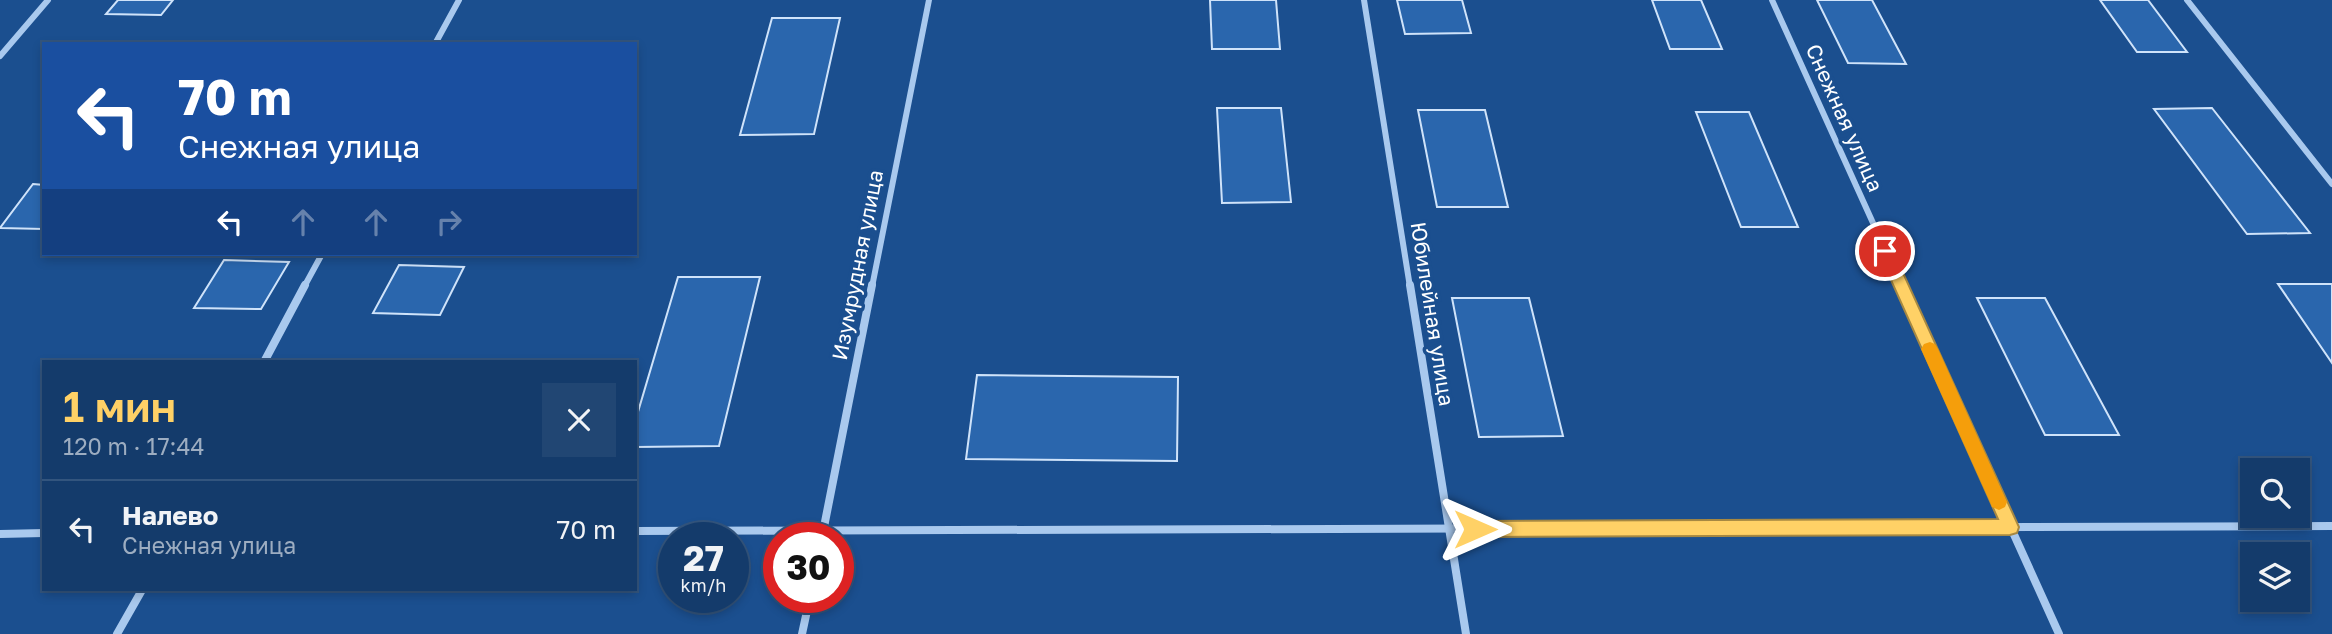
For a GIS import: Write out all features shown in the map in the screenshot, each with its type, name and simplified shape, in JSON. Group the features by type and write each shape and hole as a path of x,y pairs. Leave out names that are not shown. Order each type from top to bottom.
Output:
{"street":[{"path":"0,56 48,0"},
{"path":"436,42 458,0"},
{"name":"Изумрудная улица","path":"824,522 929,0"},
{"name":"Юбилейная улица","path":"1364,0 1466,634"},
{"name":"Снежная улица","path":"1772,0 2059,634"},
{"path":"2187,0 2332,184"},
{"path":"265,360 321,256"},
{"path":"854,534 2332,526"},
{"path":"637,531 763,533"},
{"path":"0,534 42,533"},
{"path":"117,634 141,591"},
{"path":"802,634 807,613"}],"building":[{"path":"118,0 173,0 161,15 106,14"},
{"path":"1210,0 1276,0 1280,49 1212,49"},
{"path":"1397,0 1462,0 1471,33 1405,34"},
{"path":"1652,0 1701,0 1722,49 1670,49"},
{"path":"1817,0 1872,0 1906,64 1848,63"},
{"path":"2100,0 2148,0 2187,52 2137,52"},
{"path":"772,18 840,18 814,134 740,135"},
{"path":"1217,108 1281,108 1291,202 1222,203"},
{"path":"2212,108 2310,233 2247,234 2154,109"},
{"path":"1418,110 1485,110 1508,207 1437,207"},
{"path":"1696,112 1749,112 1798,227 1741,227"},
{"path":"33,184 42,185 42,229 0,228"},
{"path":"224,260 289,262 261,309 194,308"},
{"path":"399,265 464,267 440,315 373,313"},
{"path":"678,277 760,277 719,446 637,447 637,415"},
{"path":"2278,284 2332,284 2332,363"},
{"path":"1452,298 1529,298 1563,436 1479,437"},
{"path":"1977,298 2045,298 2119,435 2045,435"},
{"path":"977,375 1178,377 1177,461 966,459"}],"slow traffic":[{"path":"1930,349 1999,502"}],"route":[{"path":"1475,529 2010,527 1885,251"}]}
